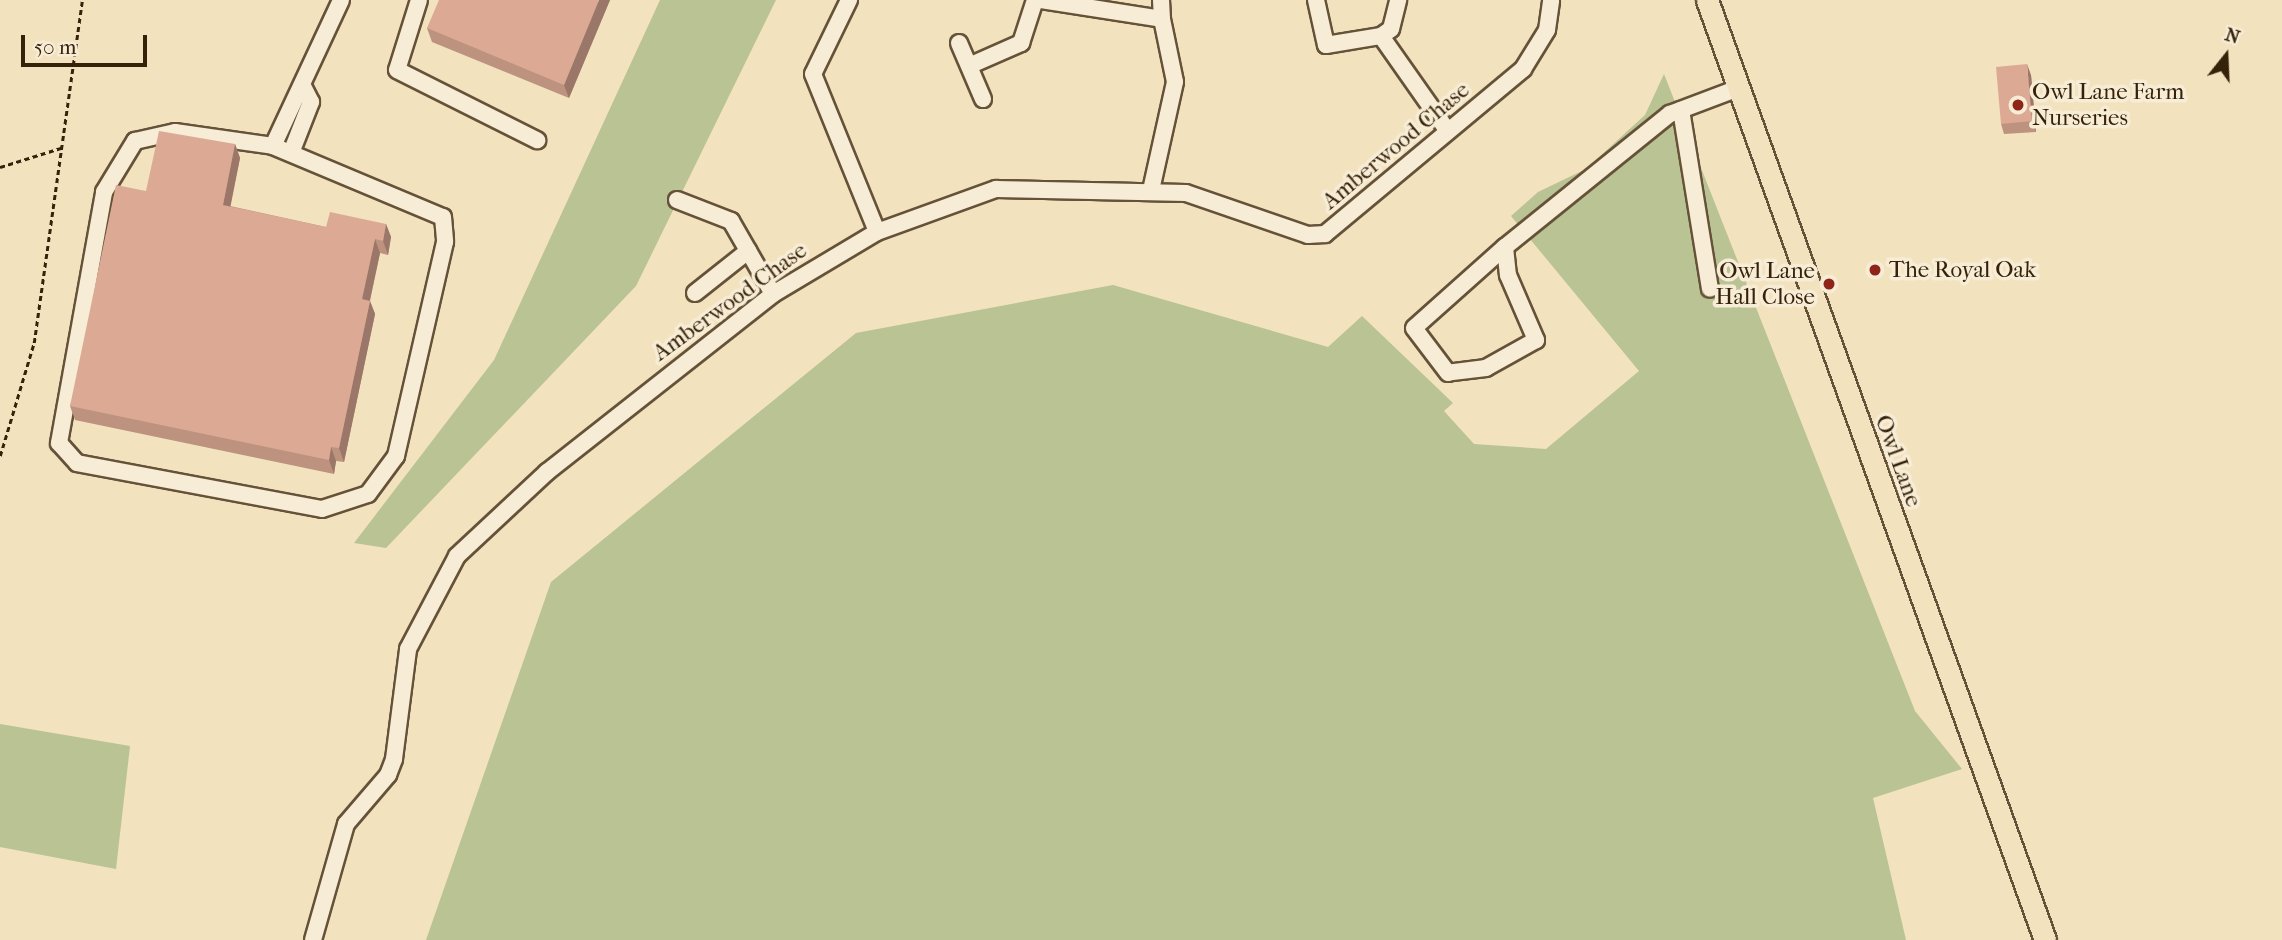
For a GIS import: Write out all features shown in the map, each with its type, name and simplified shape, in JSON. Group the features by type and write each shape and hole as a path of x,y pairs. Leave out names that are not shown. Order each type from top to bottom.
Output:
{"main road":[{"name":"Owl Lane","path":"1707,0 1736,89 1770,163 1846,395 2045,940"}],"street":[{"path":"273,146 292,95 304,88 341,0"},
{"path":"419,0 397,70 537,140"},
{"path":"849,0 813,74 877,232"},
{"path":"971,65 1021,43 1038,0 1162,19"},
{"path":"1151,190 1175,82 1162,19 1161,0"},
{"path":"1316,0 1326,45 1381,36 1391,29 1398,0"},
{"name":"Amberwood Chase","path":"313,940 346,824 388,775 394,759 408,649 457,556 547,472 773,294 877,232 996,189 1151,190 1185,193 1308,234 1325,234 1539,50 1551,0"},
{"path":"1381,36 1447,130"},
{"path":"960,43 983,99"},
{"path":"291,153 311,102 304,88"},
{"path":"1505,247 1508,275 1536,340 1486,368 1448,373 1414,328 1505,247 1681,110 1736,89"},
{"path":"1681,110 1710,289"},
{"path":"175,132 273,146 443,217 445,242 396,456 368,494 322,509 77,463 59,443 104,192 135,141 175,132"},
{"path":"677,200 732,221 773,294"},
{"path":"695,293 748,251"}],"path":[{"path":"0,456 34,343 64,147 82,0"},
{"path":"0,167 64,147"}],"green space":[{"path":"660,0 776,0 636,286 386,548 354,543 494,360"},
{"path":"1664,74 1915,711 1962,769 1873,798 1906,940 426,940 551,582 856,333 1113,285 1328,347 1362,316 1453,403 1444,411 1474,444 1546,449 1639,371 1511,216 1538,192 1586,169 1645,115"},
{"path":"0,724 130,746 116,869 0,847"}],"building":[{"path":"439,0 599,0 564,85 427,28"},
{"name":"Owl Lane Farm Nurseries","path":"2027,64 2032,121 2001,124 1996,67"},
{"path":"159,131 235,144 223,205 326,227 330,212 386,224 383,241 375,239 362,299 370,301 339,448 331,447 329,460 70,406 116,185 146,191"}],"place":[{"name":"Owl Lane Farm Nurseries","path":"2018,105"},
{"name":"The Royal Oak","path":"1875,270"},
{"name":"Owl Lane Hall Close","path":"1829,284"}]}
